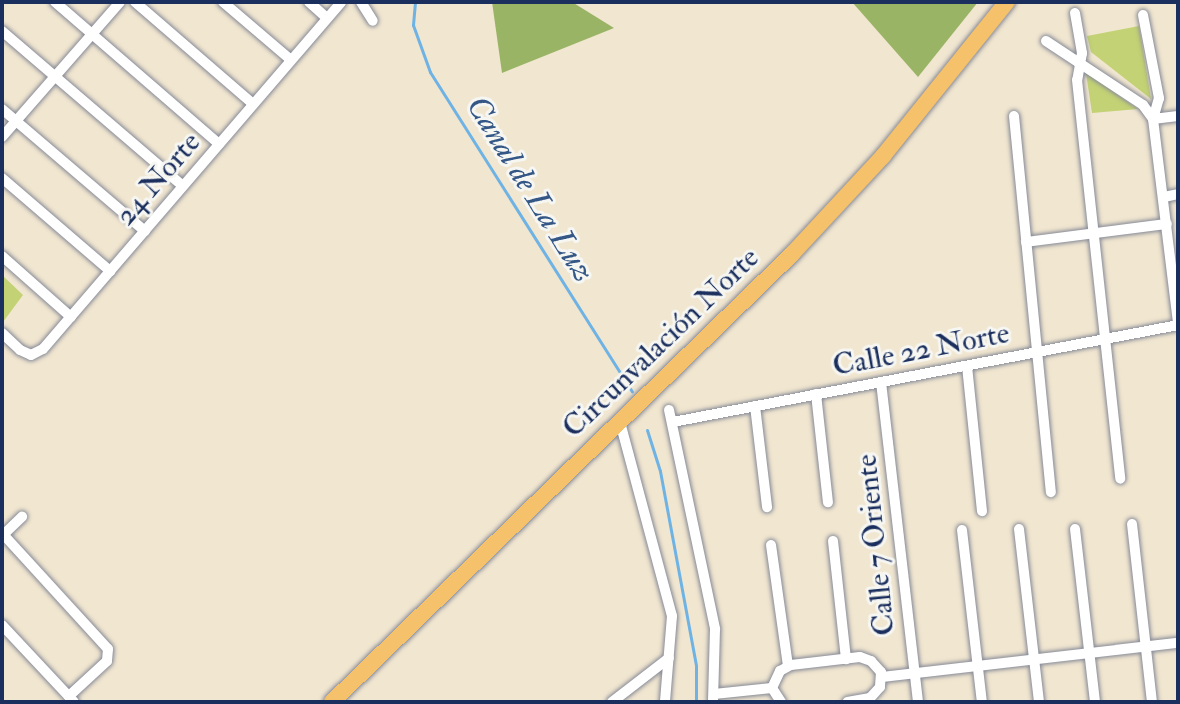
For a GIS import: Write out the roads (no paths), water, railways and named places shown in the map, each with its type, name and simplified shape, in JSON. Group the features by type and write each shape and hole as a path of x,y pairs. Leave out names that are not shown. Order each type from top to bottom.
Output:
{"main road":[{"name":"Circunvalación Norte","path":"332,702 844,199 920,113 1007,2"}],"street":[{"path":"55,2 219,144"},
{"path":"2,137 120,2"},
{"path":"135,2 253,104"},
{"path":"223,2 291,60"},
{"path":"309,2 327,18"},
{"name":"24 Norte","path":"2,333 20,350 31,355 43,349 341,2"},
{"path":"361,2 373,21"},
{"path":"1075,13 1082,53 1077,80 1120,479"},
{"path":"1143,15 1159,98 1153,119 1178,324"},
{"path":"2,31 183,186"},
{"path":"1046,41 1143,105 1153,119"},
{"path":"2,109 145,231"},
{"path":"1014,116 1051,492"},
{"path":"1153,119 1178,116"},
{"path":"2,178 110,271"},
{"path":"1164,197 1178,194"},
{"path":"1026,242 1167,224"},
{"path":"2,256 71,317"},
{"name":"Calle 22 Norte","path":"713,698 715,629 671,416 755,406 1178,324"},
{"path":"967,366 982,511"},
{"name":"Calle 7 Oriente","path":"881,382 918,702"},
{"path":"816,394 828,502"},
{"path":"755,406 767,507"},
{"path":"620,422 672,616 665,702"},
{"path":"2,625 72,699 107,661 108,649 2,534 22,517"},
{"path":"1132,524 1152,702"},
{"path":"1019,529 1039,702"},
{"path":"1075,529 1095,702"},
{"path":"962,530 982,702"},
{"path":"833,541 846,659"},
{"path":"771,545 788,666"},
{"path":"882,677 1178,643"},
{"path":"612,702 669,658"},
{"path":"772,688 777,675 788,666 846,659 871,661 882,677"},
{"path":"847,702 874,695 882,677"},
{"path":"713,698 740,697 772,688"},
{"path":"772,688 781,702"}],"waterway":[{"name":"Canal de La Luz","path":"415,2 413,25 430,72 632,391"},
{"name":"Canal de La Luz","path":"647,430 660,471 696,666 696,702"}]}
